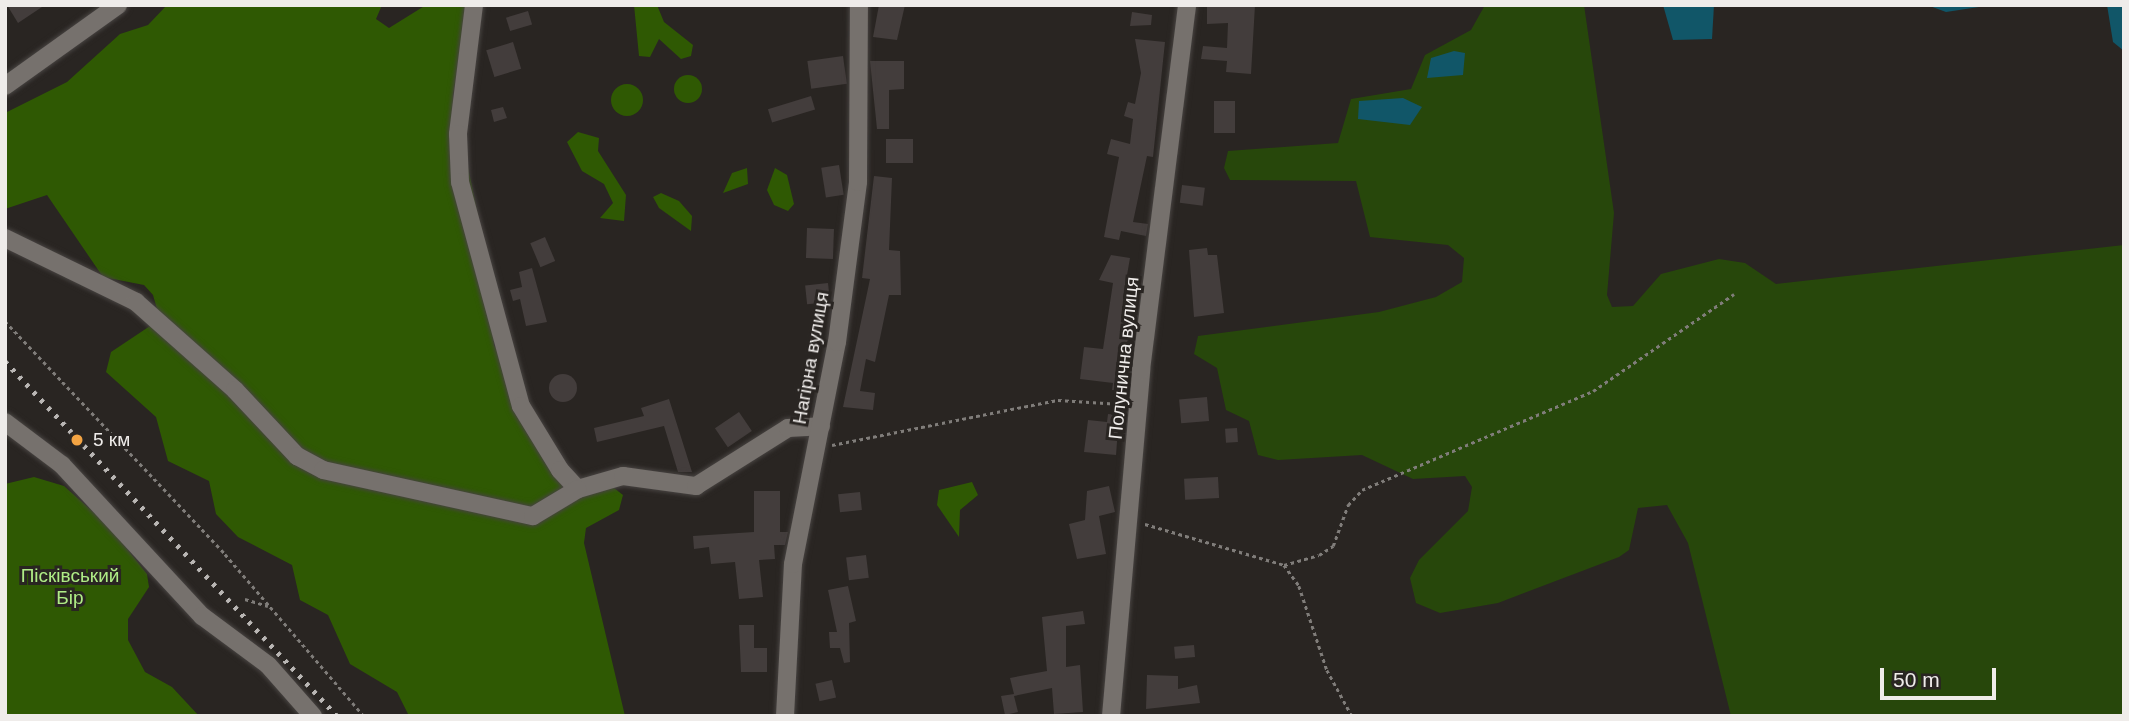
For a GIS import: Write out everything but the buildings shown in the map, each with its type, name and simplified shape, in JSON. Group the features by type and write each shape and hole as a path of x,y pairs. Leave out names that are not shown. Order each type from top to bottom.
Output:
{"street":[{"path":"5,86 118,5"},
{"path":"474,5 458,134 468,222 521,406 547,453 578,489"},
{"name":"Нагірна вулиця","path":"785,716 792,572 821,426 858,182 859,5"},
{"name":"Полунична вулиця","path":"1111,716 1132,520 1138,407 1187,5"},
{"path":"5,237 136,302 316,467 533,516 578,489 623,476 696,486 788,428 821,426"},
{"path":"5,422 62,465 202,616 268,665 313,716"}],"path":[{"path":"1132,520 1284,565 1330,550 1348,505 1371,484 1593,391 1734,294"},
{"path":"5,321 270,607 364,716"},
{"path":"817,446 1058,400 1138,407"},
{"path":"1284,565 1299,586 1328,670 1352,716"},
{"path":"245,600 270,607"}],"green space":[{"path":"167,5 382,5 376,19 389,28 426,5 467,5 453,96 489,267 494,345 566,483 614,488 623,495 619,510 586,528 584,543 625,716 409,716 397,692 350,664 328,615 300,600 292,565 238,537 216,514 209,481 168,461 156,417 106,372 111,352 150,326 157,309 153,295 144,285 103,277 47,195 5,209 5,113 67,82 120,34 148,25"},
{"path":"634,5 657,5 664,22 693,45 691,56 681,59 659,39 650,57 639,56"},
{"path":"1485,5 1584,5 1614,213 1607,295 1612,307 1633,306 1661,274 1719,259 1745,263 1776,284 2124,245 2124,716 1731,716 1688,543 1667,505 1638,508 1629,550 1619,557 1498,603 1440,613 1416,603 1410,578 1419,560 1468,511 1472,487 1465,476 1413,479 1362,455 1278,460 1258,455 1249,421 1226,410 1217,368 1194,354 1198,336 1379,312 1436,297 1462,282 1464,258 1448,245 1370,237 1356,181 1230,180 1224,168 1228,151 1338,143 1351,99 1411,89 1425,55 1471,30"},
{"path":"688,75 698,79 702,89 698,99 688,103 678,99 674,89 678,79"},
{"path":"627,84 639,88 643,100 639,112 627,116 615,112 611,100 615,88"},
{"path":"578,132 599,138 598,151 626,195 624,221 600,218 613,203 604,184 582,171 567,142"},
{"path":"747,168 748,184 723,193 732,173"},
{"path":"775,168 787,175 794,204 788,211 774,205 767,190"},
{"path":"661,193 679,201 692,216 691,231 659,208 653,197"},
{"name":"Пісківський Бір","path":"34,477 64,486 108,525 147,574 149,587 128,619 128,640 145,672 172,687 199,716 5,716 5,484"},
{"path":"972,482 978,495 960,510 959,537 937,505 939,490"}],"water":[{"path":"1663,5 1714,5 1712,39 1673,40"},
{"path":"1927,5 1992,5 1946,12"},
{"path":"2107,5 2124,5 2124,51 2113,42"},
{"path":"1454,51 1465,53 1463,75 1427,78 1431,58"},
{"path":"1403,98 1422,107 1410,125 1358,119 1359,101"}],"railway":[{"path":"5,361 337,716"}],"place":[{"name":"5 км","path":"77,440"}]}
